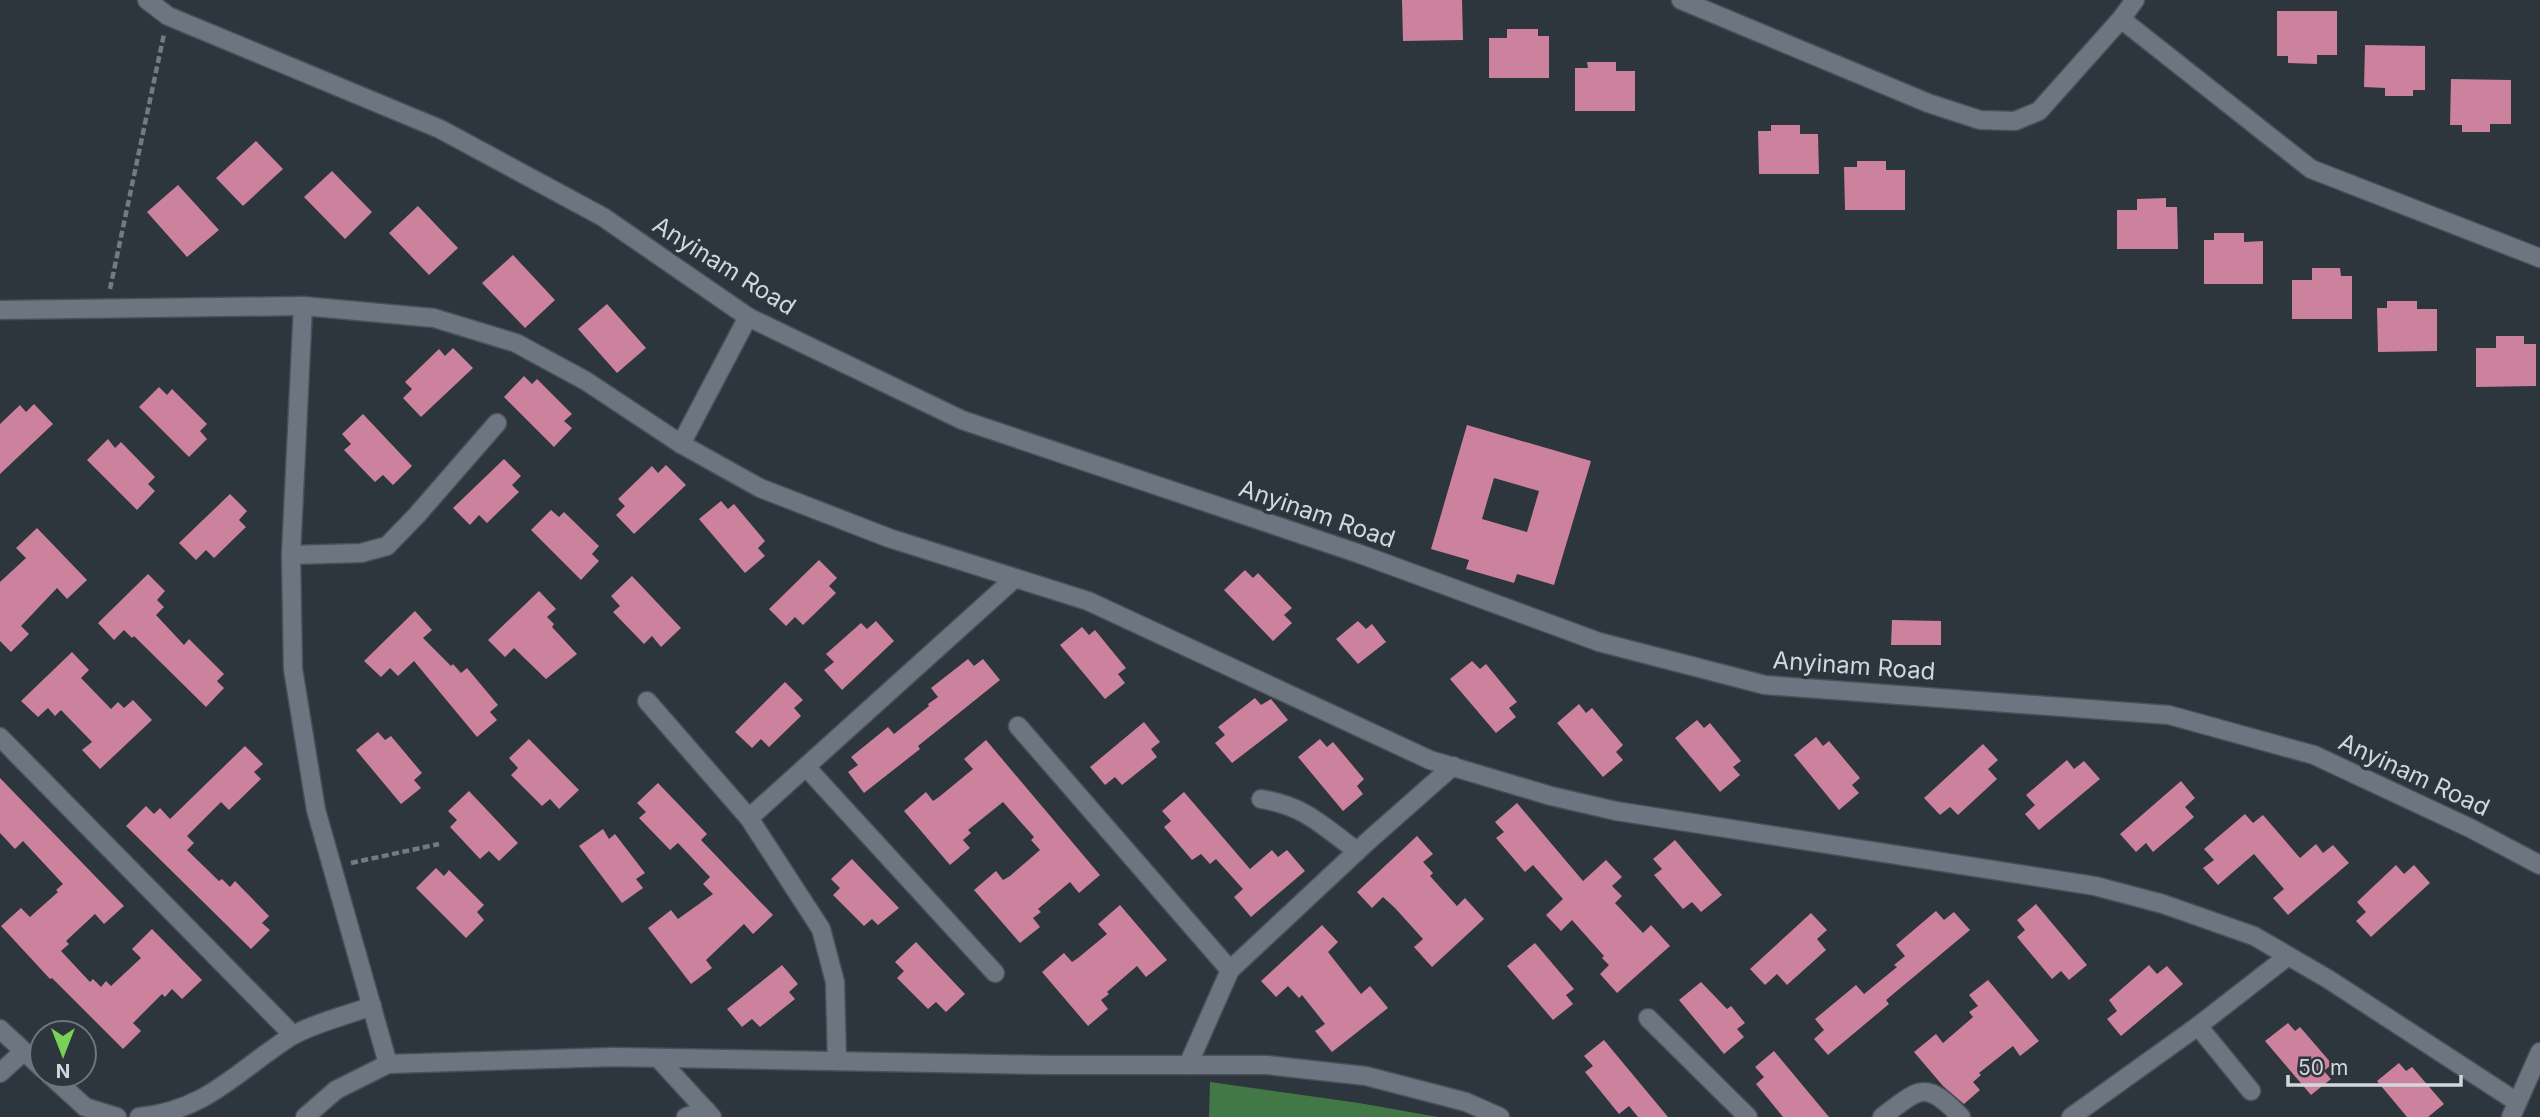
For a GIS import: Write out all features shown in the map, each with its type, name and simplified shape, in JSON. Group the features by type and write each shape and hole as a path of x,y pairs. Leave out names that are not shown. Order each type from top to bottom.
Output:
{"street":[{"name":"Anyinam Road","path":"146,0 168,16 440,129 603,218 748,317 962,420 1360,554 1599,642 1765,685 2169,715 2314,755 2470,828 2540,865"},
{"path":"1681,0 1928,103 1980,120 2015,121 2039,111 2135,0"},
{"path":"2121,19 2311,169 2540,258"},
{"path":"303,306 291,555 293,669 316,810 388,1064"},
{"path":"0,310 303,306 434,318 516,343 586,381 681,444 760,488 889,538 1088,601 1430,760 1551,796 1616,811 2095,886 2163,904 2254,936 2288,956 2514,1110 2540,1052"},
{"path":"681,444 748,317"},
{"path":"291,555 361,553 387,546 497,423"},
{"path":"749,818 1015,578"},
{"path":"647,701 749,818 821,929 835,982 837,1061"},
{"path":"1018,726 1230,971"},
{"path":"0,737 293,1035"},
{"path":"806,766 995,973"},
{"path":"1188,1065 1230,971 1357,851 1453,766"},
{"path":"1261,799 1284,803 1303,811 1357,851"},
{"path":"2071,1117 2288,956"},
{"path":"139,1117 180,1110 205,1098 293,1035 372,1006"},
{"path":"1648,1018 1748,1117"},
{"path":"2197,1026 2251,1091"},
{"path":"0,1029 28,1056"},
{"path":"0,1073 23,1052"},
{"path":"305,1117 336,1090 388,1064 614,1057 1267,1065 1366,1076 1466,1102 1500,1117"},
{"path":"658,1058 709,1113"},
{"path":"65,1089 85,1107 117,1117"},
{"path":"1882,1117 1911,1095 1928,1091 1948,1103 1961,1117"},
{"path":"686,1117 709,1113"}],"path":[{"path":"106,310 168,16"},
{"path":"332,868 439,844"}],"green space":[{"path":"1210,1082 1359,1103 1438,1117 1209,1117"}],"building":[{"path":"1402,0 1462,0 1463,40 1403,41"},
{"path":"2277,11 2337,11 2337,55 2317,55 2317,64 2288,63 2288,56 2277,56"},
{"path":"1507,29 1538,29 1538,36 1549,36 1549,78 1489,78 1489,38 1507,38"},
{"path":"2365,45 2425,46 2425,90 2413,90 2413,96 2385,96 2385,88 2364,87"},
{"path":"1587,62 1616,62 1616,71 1635,71 1635,111 1575,111 1575,68 1588,68"},
{"path":"2451,79 2511,80 2511,124 2490,124 2490,132 2462,132 2462,125 2450,125"},
{"path":"1771,125 1800,125 1800,134 1818,134 1819,174 1759,174 1758,131 1771,131"},
{"path":"256,141 283,169 243,206 216,178"},
{"path":"1857,161 1886,161 1886,170 1905,170 1905,210 1845,210 1844,167 1857,167"},
{"path":"332,171 372,212 345,239 304,197"},
{"path":"178,185 219,230 187,257 147,212"},
{"path":"2166,198 2166,207 2177,207 2178,249 2117,249 2117,210 2137,210 2137,199"},
{"path":"418,206 458,248 429,275 389,233"},
{"path":"2214,233 2244,233 2244,242 2263,241 2263,284 2204,284 2204,240 2214,240"},
{"path":"513,255 555,300 525,328 482,283"},
{"path":"2312,268 2340,268 2341,276 2352,276 2352,319 2292,319 2292,280 2312,280"},
{"path":"2387,301 2417,301 2417,309 2437,309 2437,351 2378,352 2377,308 2387,308"},
{"path":"607,304 646,348 617,373 578,329"},
{"path":"2496,336 2524,336 2524,344 2536,344 2536,386 2476,387 2476,348 2496,348"},
{"path":"453,348 473,368 421,417 403,398 412,389 405,382 439,349 445,356"},
{"path":"524,376 532,384 537,379 572,414 564,421 572,428 554,447 504,397"},
{"path":"159,387 167,395 172,389 207,424 200,431 207,439 189,457 139,407"},
{"path":"34,404 53,424 0,474 0,424 20,405 26,412"},
{"path":"363,414 412,466 393,485 383,475 375,482 344,450 351,444 342,434"},
{"path":"1467,425 1591,461 1554,585 1517,574 1514,583 1466,569 1469,560 1431,549","holes":["1494,478 1539,491 1527,532 1482,519"]},
{"path":"108,439 115,448 121,442 155,477 148,484 155,491 137,510 87,460"},
{"path":"504,459 521,476 512,485 519,492 487,523 479,515 470,525 453,508"},
{"path":"666,465 686,485 634,534 616,515 625,506 618,499 652,466 658,473"},
{"path":"230,494 247,511 239,520 246,527 214,558 206,550 196,560 179,543"},
{"path":"721,501 728,509 734,504 765,541 758,548 765,556 745,573 699,519"},
{"path":"551,510 559,517 564,512 599,546 592,554 599,561 581,580 531,530"},
{"path":"37,528 87,580 67,599 57,588 21,626 29,634 11,652 0,641 0,582 26,558 16,548"},
{"path":"819,560 837,578 829,586 836,593 803,625 795,617 786,626 769,609"},
{"path":"1245,570 1253,578 1258,573 1292,608 1284,615 1292,623 1273,641 1224,590"},
{"path":"148,574 165,591 157,600 164,607 156,615 184,645 189,639 224,674 217,681 224,688 206,707 134,636 132,638 124,630 114,640 98,623"},
{"path":"632,576 681,628 661,647 652,636 644,644 613,612 620,606 611,596"},
{"path":"539,591 556,609 547,617 554,624 552,627 577,654 546,679 514,648 505,657 488,640"},
{"path":"415,611 432,630 423,638 461,673 467,668 498,705 490,712 497,720 477,737 414,661 398,676 390,668 381,677 364,661"},
{"path":"1892,620 1941,621 1941,645 1891,645"},
{"path":"876,621 894,641 842,690 824,670 834,662 826,654 861,623 867,629"},
{"path":"1358,621 1366,629 1372,624 1386,642 1358,664 1336,639"},
{"path":"1082,627 1089,635 1095,630 1126,668 1118,674 1125,683 1105,699 1060,645"},
{"path":"72,652 89,670 81,678 111,709 118,702 124,708 133,700 152,720 100,769 82,750 92,742 61,710 55,716 48,708 38,717 21,701"},
{"path":"968,659 974,666 983,659 1000,680 864,793 848,772 858,765 851,757 888,727 894,734 929,706 928,704 938,697 931,688"},
{"path":"1472,661 1480,669 1486,664 1517,702 1509,708 1516,717 1496,733 1450,679"},
{"path":"785,682 803,700 794,708 801,716 769,747 761,739 752,748 735,732"},
{"path":"1255,698 1261,705 1271,699 1288,720 1232,763 1215,743 1225,735 1218,727"},
{"path":"1579,704 1586,713 1592,708 1623,745 1616,752 1623,760 1603,777 1557,723"},
{"path":"1697,720 1704,728 1710,723 1741,761 1733,767 1740,775 1720,792 1675,738"},
{"path":"1144,722 1160,742 1151,749 1157,757 1122,785 1115,777 1105,785 1090,767"},
{"path":"378,732 385,740 391,736 422,773 414,780 421,788 401,804 356,750"},
{"path":"1816,737 1823,746 1829,741 1860,778 1852,785 1859,793 1839,810 1794,755"},
{"path":"529,739 579,790 559,809 550,799 542,806 511,775 518,768 509,758"},
{"path":"1320,739 1327,747 1333,742 1364,779 1357,786 1363,794 1343,811 1298,757"},
{"path":"986,740 1100,875 1079,893 1070,882 1038,909 1041,912 1033,918 1040,927 1020,943 974,890 996,871 1003,880 1010,876 1040,850 1031,840 1034,837 1003,802 968,830 971,833 963,840 970,848 950,865 904,811 926,792 933,801 973,769 964,759"},
{"path":"1983,744 1998,760 1988,769 1997,779 1958,815 1950,807 1940,815 1924,798"},
{"path":"245,746 263,764 254,772 261,779 229,810 221,802 187,836 194,843 187,850 219,881 222,879 230,887 235,881 269,916 262,923 270,930 251,949 126,826 146,806 154,814 160,808 170,819"},
{"path":"2067,760 2074,769 2084,761 2100,779 2039,830 2025,814 2035,805 2026,795"},
{"path":"0,778 124,906 104,924 95,914 66,941 69,944 61,951 90,982 93,979 101,987 106,981 111,986 141,958 132,949 152,929 202,980 182,999 172,989 165,997 162,994 133,1023 141,1031 123,1049 98,1024 98,1019 93,1019 50,979 1,926 21,908 30,917 58,892 56,890 63,884 23,841 15,849 0,833"},
{"path":"2181,781 2195,798 2185,807 2194,817 2153,852 2146,843 2136,852 2120,834"},
{"path":"658,783 707,834 701,840 773,915 753,934 744,924 706,960 712,968 691,984 648,928 671,910 678,919 713,894 703,884 710,877 678,843 670,850 639,818 646,812 637,803"},
{"path":"469,791 518,843 499,861 489,851 480,859 450,827 457,820 448,811"},
{"path":"1184,792 1250,869 1272,850 1278,857 1287,850 1305,871 1251,917 1234,897 1243,889 1216,859 1210,864 1201,854 1192,860 1164,827 1171,821 1162,811"},
{"path":"1517,803 1583,881 1606,860 1622,877 1612,886 1622,896 1615,903 1643,933 1651,925 1670,946 1617,993 1600,974 1609,965 1602,958 1604,956 1572,920 1561,931 1546,915 1563,899 1533,865 1525,872 1496,838 1504,832 1495,822"},
{"path":"2245,814 2253,823 2263,815 2300,858 2316,844 2323,853 2333,845 2349,863 2288,915 2273,898 2284,889 2254,854 2218,885 2203,868 2214,860 2204,849"},
{"path":"603,829 609,839 615,834 645,873 636,879 643,888 622,903 579,846"},
{"path":"1417,836 1433,854 1423,862 1433,873 1430,876 1457,906 1465,898 1484,919 1432,967 1414,947 1423,939 1395,908 1383,897 1372,908 1357,892"},
{"path":"1675,840 1722,895 1701,912 1692,902 1683,909 1654,875 1662,869 1653,859"},
{"path":"852,859 899,908 878,925 872,919 864,926 833,895 840,888 831,879"},
{"path":"2396,865 2404,874 2414,865 2430,883 2371,937 2356,921 2366,912 2357,902"},
{"path":"436,868 444,876 449,870 484,905 477,912 484,920 466,938 416,888"},
{"path":"2036,904 2087,965 2069,980 2061,971 2052,979 2017,937 2025,930 2017,920"},
{"path":"1120,905 1167,960 1146,977 1137,966 1107,992 1109,994 1101,1000 1108,1009 1088,1026 1042,972 1064,953 1072,962 1107,934 1098,924"},
{"path":"1936,911 1944,920 1954,912 1970,930 1886,1000 1889,1004 1828,1055 1814,1039 1824,1030 1815,1019 1856,985 1864,994 1897,967 1894,965 1905,956 1896,945"},
{"path":"1811,913 1827,930 1817,939 1826,950 1787,985 1777,974 1765,985 1750,969"},
{"path":"1322,925 1338,942 1328,952 1361,994 1370,986 1388,1008 1332,1052 1315,1031 1325,1024 1302,995 1299,998 1288,986 1276,997 1261,981"},
{"path":"916,942 965,994 946,1012 936,1002 928,1009 897,978 904,971 895,962"},
{"path":"1535,943 1574,989 1566,995 1573,1004 1553,1020 1507,966"},
{"path":"782,965 798,984 789,992 795,999 760,1027 752,1019 742,1027 727,1009"},
{"path":"2149,965 2157,974 2167,966 2183,984 2121,1036 2107,1019 2117,1011 2109,1000"},
{"path":"1988,980 2039,1041 2020,1056 2013,1046 1979,1073 1981,1075 1973,1082 1980,1090 1964,1104 1943,1086 1914,1052 1936,1034 1943,1043 1973,1017 1969,1012 1978,1006 1969,995"},
{"path":"1701,982 1727,1009 1731,1006 1745,1023 1737,1029 1744,1037 1724,1054 1679,1000"},
{"path":"2288,1023 2295,1031 2300,1027 2332,1064 2324,1071 2331,1079 2311,1095 2265,1041"},
{"path":"1604,1040 1668,1117 1638,1117 1629,1106 1619,1114 1585,1072 1593,1066 1584,1056"},
{"path":"1774,1051 1829,1117 1783,1117 1756,1084 1764,1077 1755,1067"},
{"path":"2399,1063 2406,1071 2412,1067 2444,1104 2428,1117 2407,1117 2377,1081"}]}
